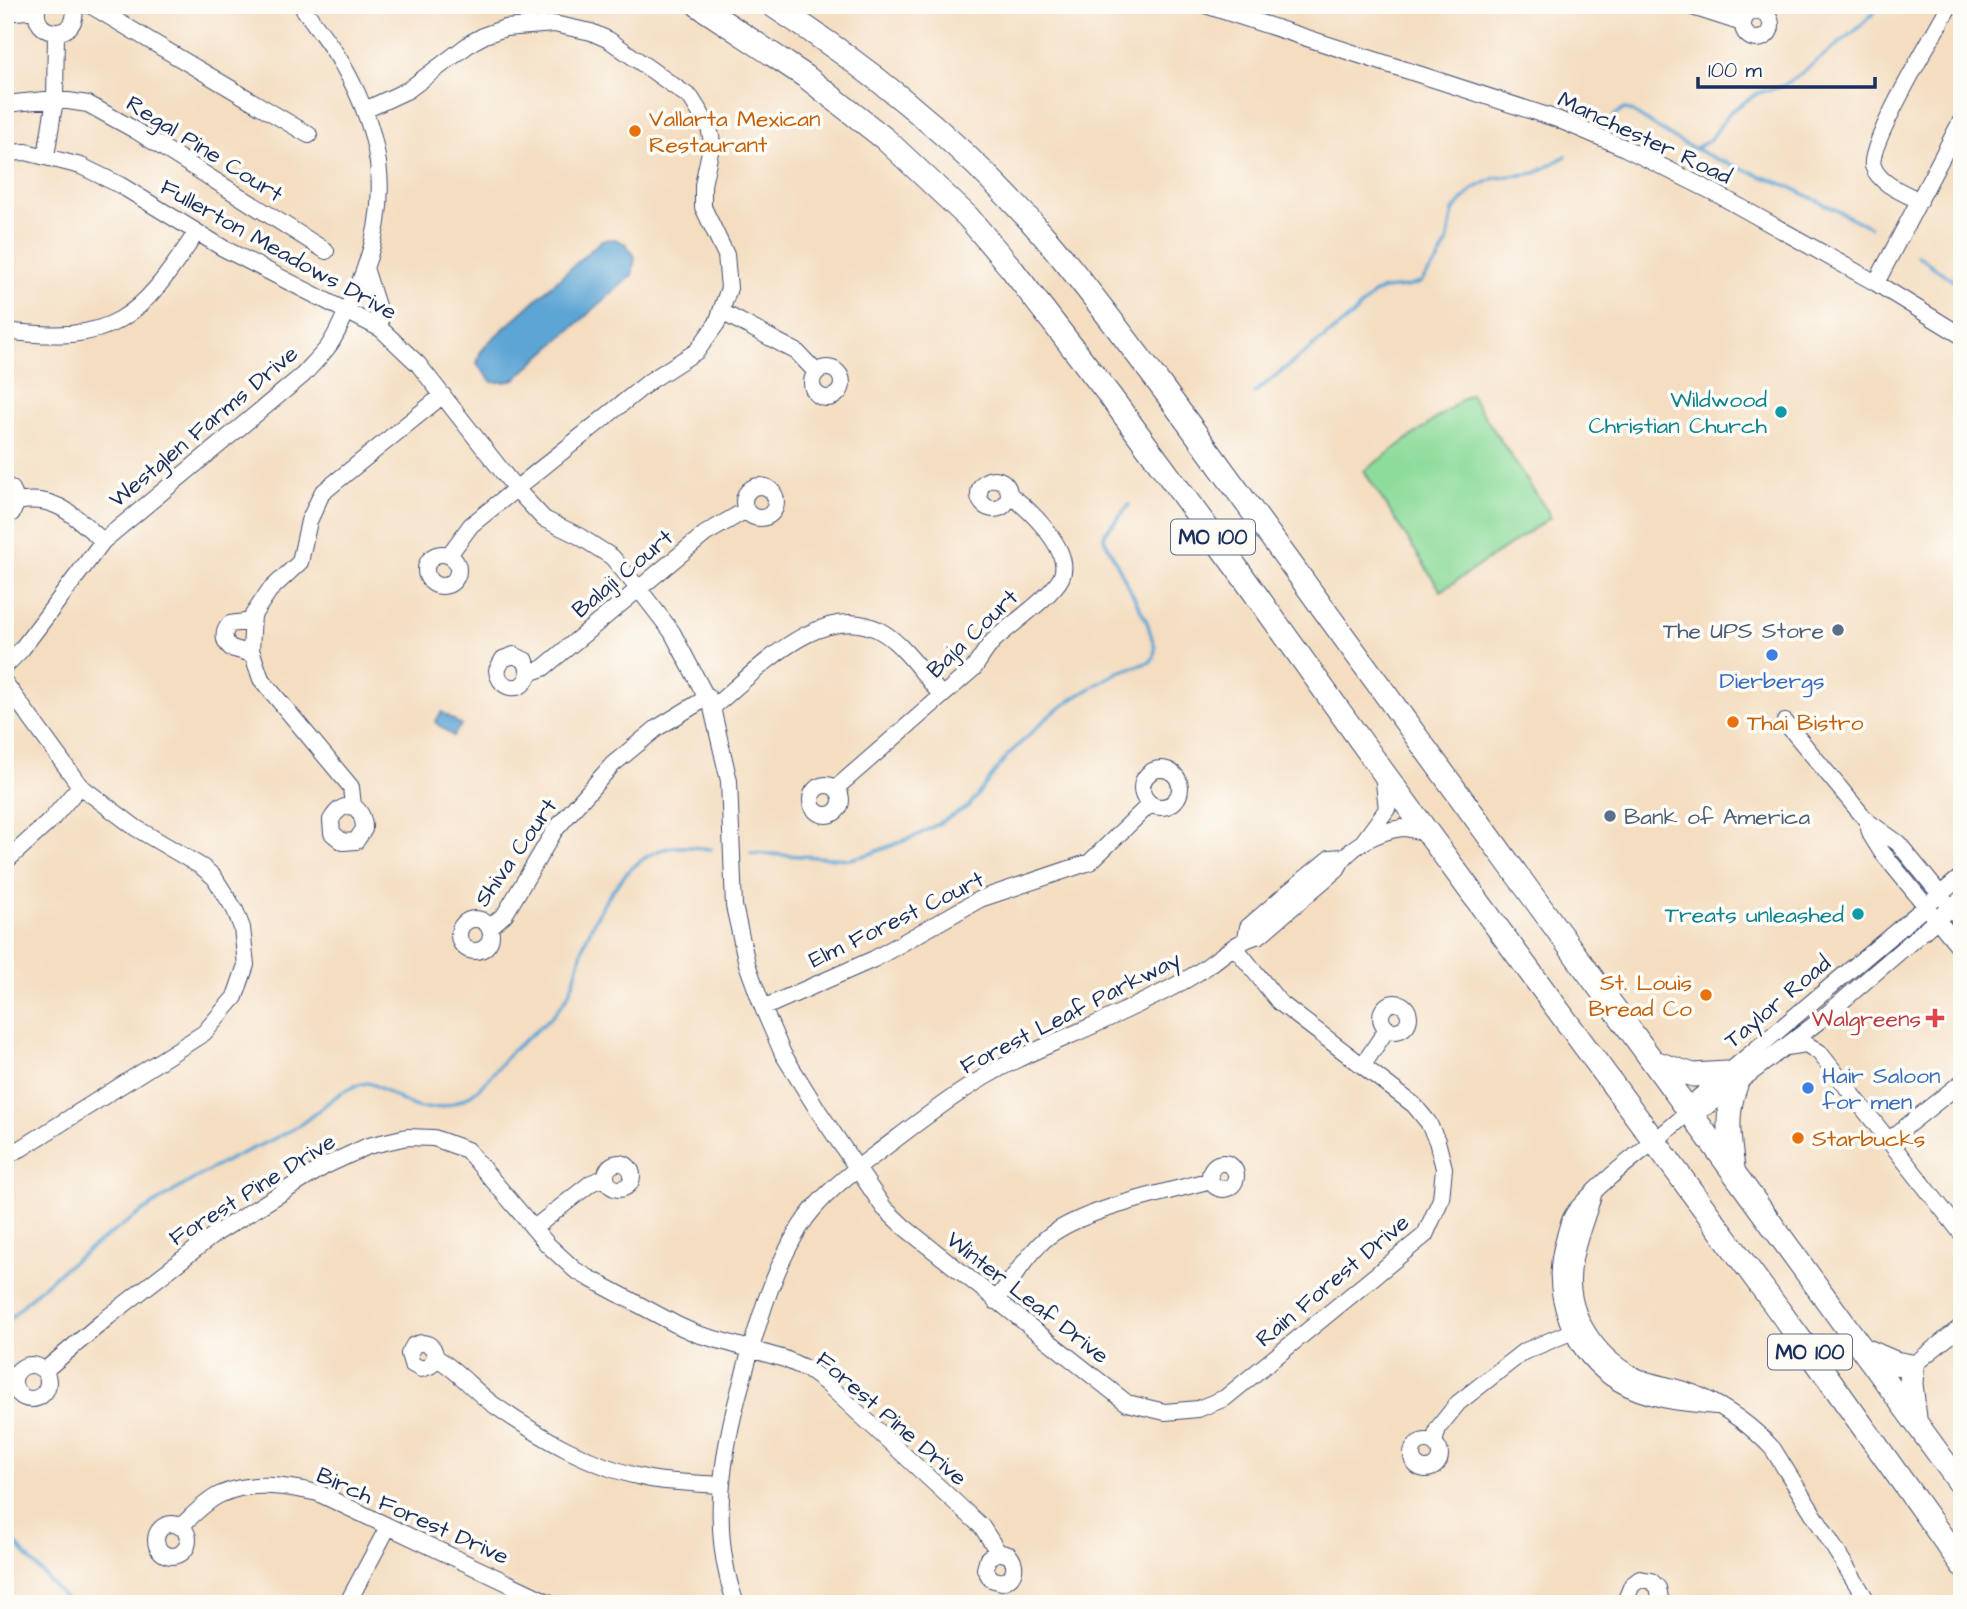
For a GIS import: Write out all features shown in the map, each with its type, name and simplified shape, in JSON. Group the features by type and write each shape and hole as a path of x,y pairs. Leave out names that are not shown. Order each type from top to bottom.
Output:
{"highway":[{"name":"MO 100","path":"698,5 752,39 841,103 914,165 968,217 1049,315 1655,1140 1962,1565"},
{"name":"MO 100","path":"772,5 852,60 912,107 960,150 1049,243 1167,394 1962,1486"},
{"path":"1654,1062 1693,1075 1731,1079 1728,1126 1734,1171"},
{"path":"1863,1349 1895,1363 1912,1366 1915,1421"}],"street":[{"name":"Westglen Farms Drive","path":"5,666 21,650 103,541 303,375 330,345 365,268 378,222 381,195 379,165 365,110 340,60 301,5"},
{"name":"Manchester Road","path":"1205,5 1557,119 1623,147 1671,170 1876,283 1962,336"},
{"path":"1686,5 1742,23"},
{"path":"5,13 37,8 39,23 43,28 56,33 71,26 80,6 309,135"},
{"path":"1920,201 1888,183 1873,168 1872,159 1878,138 1947,10"},
{"path":"365,110 408,90 472,42 505,28 554,24 591,32 609,40 691,98 709,127 712,142 703,185 702,207 726,255 729,288 717,323 697,351 650,381 471,525 449,555"},
{"path":"46,156 55,99 56,33"},
{"name":"Regal Pine Court","path":"5,104 55,99 88,104 135,130 326,251"},
{"path":"1876,283 1962,119"},
{"name":"Fullerton Meadows Drive","path":"5,153 26,152 81,166 120,185 223,248 381,329 418,364 516,489 544,519 579,536 612,557 638,588 672,632 710,702 729,781 734,906 747,964 763,1008 783,1054 857,1169"},
{"path":"5,331 55,336 110,326 130,314 164,281 196,233"},
{"path":"365,268 381,329"},
{"path":"722,312 797,352 816,372"},
{"path":"354,806 351,787 344,777 261,679 252,654 251,621 261,599 300,562 310,521 322,493 443,395"},
{"path":"5,485 12,489 17,502 12,513 5,517"},
{"name":"Baja Court","path":"836,788 974,668 990,644 1062,577 1062,560 1053,540 1041,522 1010,495"},
{"path":"17,502 32,499 56,504 103,541"},
{"name":"Balaji Court","path":"529,673 543,668 705,534 746,510"},
{"path":"251,621 230,624 224,638 231,648 252,654"},
{"name":"Shiva Court","path":"489,928 505,914 555,830 611,765 657,728 710,702 793,642 822,627 853,624 880,631 891,638 941,695"},
{"path":"5,683 80,786 136,828 214,877 242,928 246,965 235,997 204,1033 22,1148 5,1156"},
{"path":"1785,722 1867,821 1898,843 1940,894 1956,902 1962,921"},
{"name":"Forest Leaf Parkway","path":"1363,842 1387,809 1383,772"},
{"path":"5,862 50,821 80,786"},
{"name":"Elm Forest Court","path":"763,1008 874,959 980,899 1090,862 1150,804"},
{"path":"1867,821 1871,835 1881,851 1962,950"},
{"name":"Forest Leaf Parkway","path":"736,1604 722,1544 720,1485 728,1435 751,1348 776,1274 801,1225 828,1194 857,1169 953,1098 1014,1061 1123,1012 1197,974 1240,942 1248,927 1330,858 1342,857 1363,842 1402,828 1432,836"},
{"name":"Taylor Road","path":"1731,1079 1962,876"},
{"name":"Taylor Road","path":"1869,1604 1773,1449 1758,1432 1697,1394 1638,1377 1624,1369 1578,1327 1572,1283 1574,1266 1577,1245 1593,1195 1690,1112 1699,1097 1786,1046 1821,1020 1956,902"},
{"name":"Rain Forest Drive","path":"1198,1409 1225,1398 1425,1236 1441,1199 1444,1168 1428,1122 1414,1105 1279,1002 1240,942"},
{"path":"1819,1052 1815,1035 1821,1020"},
{"path":"1363,1065 1387,1029"},
{"path":"1786,1046 1806,1044 1819,1052 1962,1234"},
{"path":"1889,1140 1962,1082"},
{"name":"Forest Pine Drive","path":"44,1371 201,1244 325,1166 380,1142 407,1137 435,1138 467,1150 565,1262 589,1278 697,1334 751,1348 807,1369 982,1527 998,1552"},
{"name":"Winter Leaf Drive","path":"857,1169 884,1208 904,1227 1127,1403 1165,1412 1198,1409"},
{"path":"534,1228 591,1182 606,1177"},
{"path":"995,1301 1042,1242 1063,1226 1106,1210 1211,1180"},
{"path":"1912,1366 1962,1326"},
{"path":"1434,1443 1438,1428 1458,1404 1480,1386 1523,1352 1578,1327"},
{"path":"436,1357 488,1401 534,1433 570,1451 629,1474 652,1479 720,1485"},
{"name":"Birch Forest Drive","path":"180,1527 218,1495 266,1486 296,1488 318,1493 552,1604"},
{"path":"347,1604 388,1527"},
{"path":"1624,1604 1632,1585 1640,1579 1651,1581 1658,1588 1658,1604"}],"green space":[{"path":"1470,394 1551,517 1441,591 1364,471"}],"water":[{"path":"615,239 626,244 635,257 632,275 515,379 492,382 477,364 480,353 489,342 602,240"},
{"path":"442,712 461,725 453,736 435,722"}],"waterway":[{"path":"1696,148 1710,140 1730,112 1758,93 1783,86 1799,75 1856,30 1882,5"},
{"path":"1614,116 1624,109 1630,110 1675,139 1716,159 1788,186 1870,227"},
{"path":"1254,393 1352,316 1373,294 1383,289 1420,283 1438,261 1447,243 1453,211 1473,189 1495,178 1536,173 1566,156"},
{"path":"1917,255 1962,287"},
{"path":"751,853 850,859 918,835 968,807 1009,754 1050,715 1118,672 1150,662 1155,648 1147,622 1104,539 1105,533 1129,505"},
{"path":"5,1325 53,1278 138,1215 204,1173 296,1127 348,1089 368,1083 407,1104 421,1108 448,1105 472,1094 512,1051 550,1019 563,1004 576,975 592,925 609,895 631,869 658,851 674,847 711,849"},
{"path":"5,1532 70,1604"}],"place":[{"name":"Vallarta Mexican Restaurant","path":"635,131"},
{"name":"Wildwood Christian Church","path":"1781,412"},
{"name":"The UPS Store","path":"1838,630"},
{"name":"Dierbergs","path":"1772,655"},
{"name":"Thai Bistro","path":"1733,722"},
{"name":"Bank of America","path":"1610,816"},
{"name":"Treats unleashed","path":"1858,914"},
{"name":"St. Louis Bread Co","path":"1706,995"},
{"name":"Walgreens","path":"1935,1018"},
{"name":"Hair Saloon for men","path":"1808,1088"},
{"name":"Starbucks","path":"1798,1138"}]}
